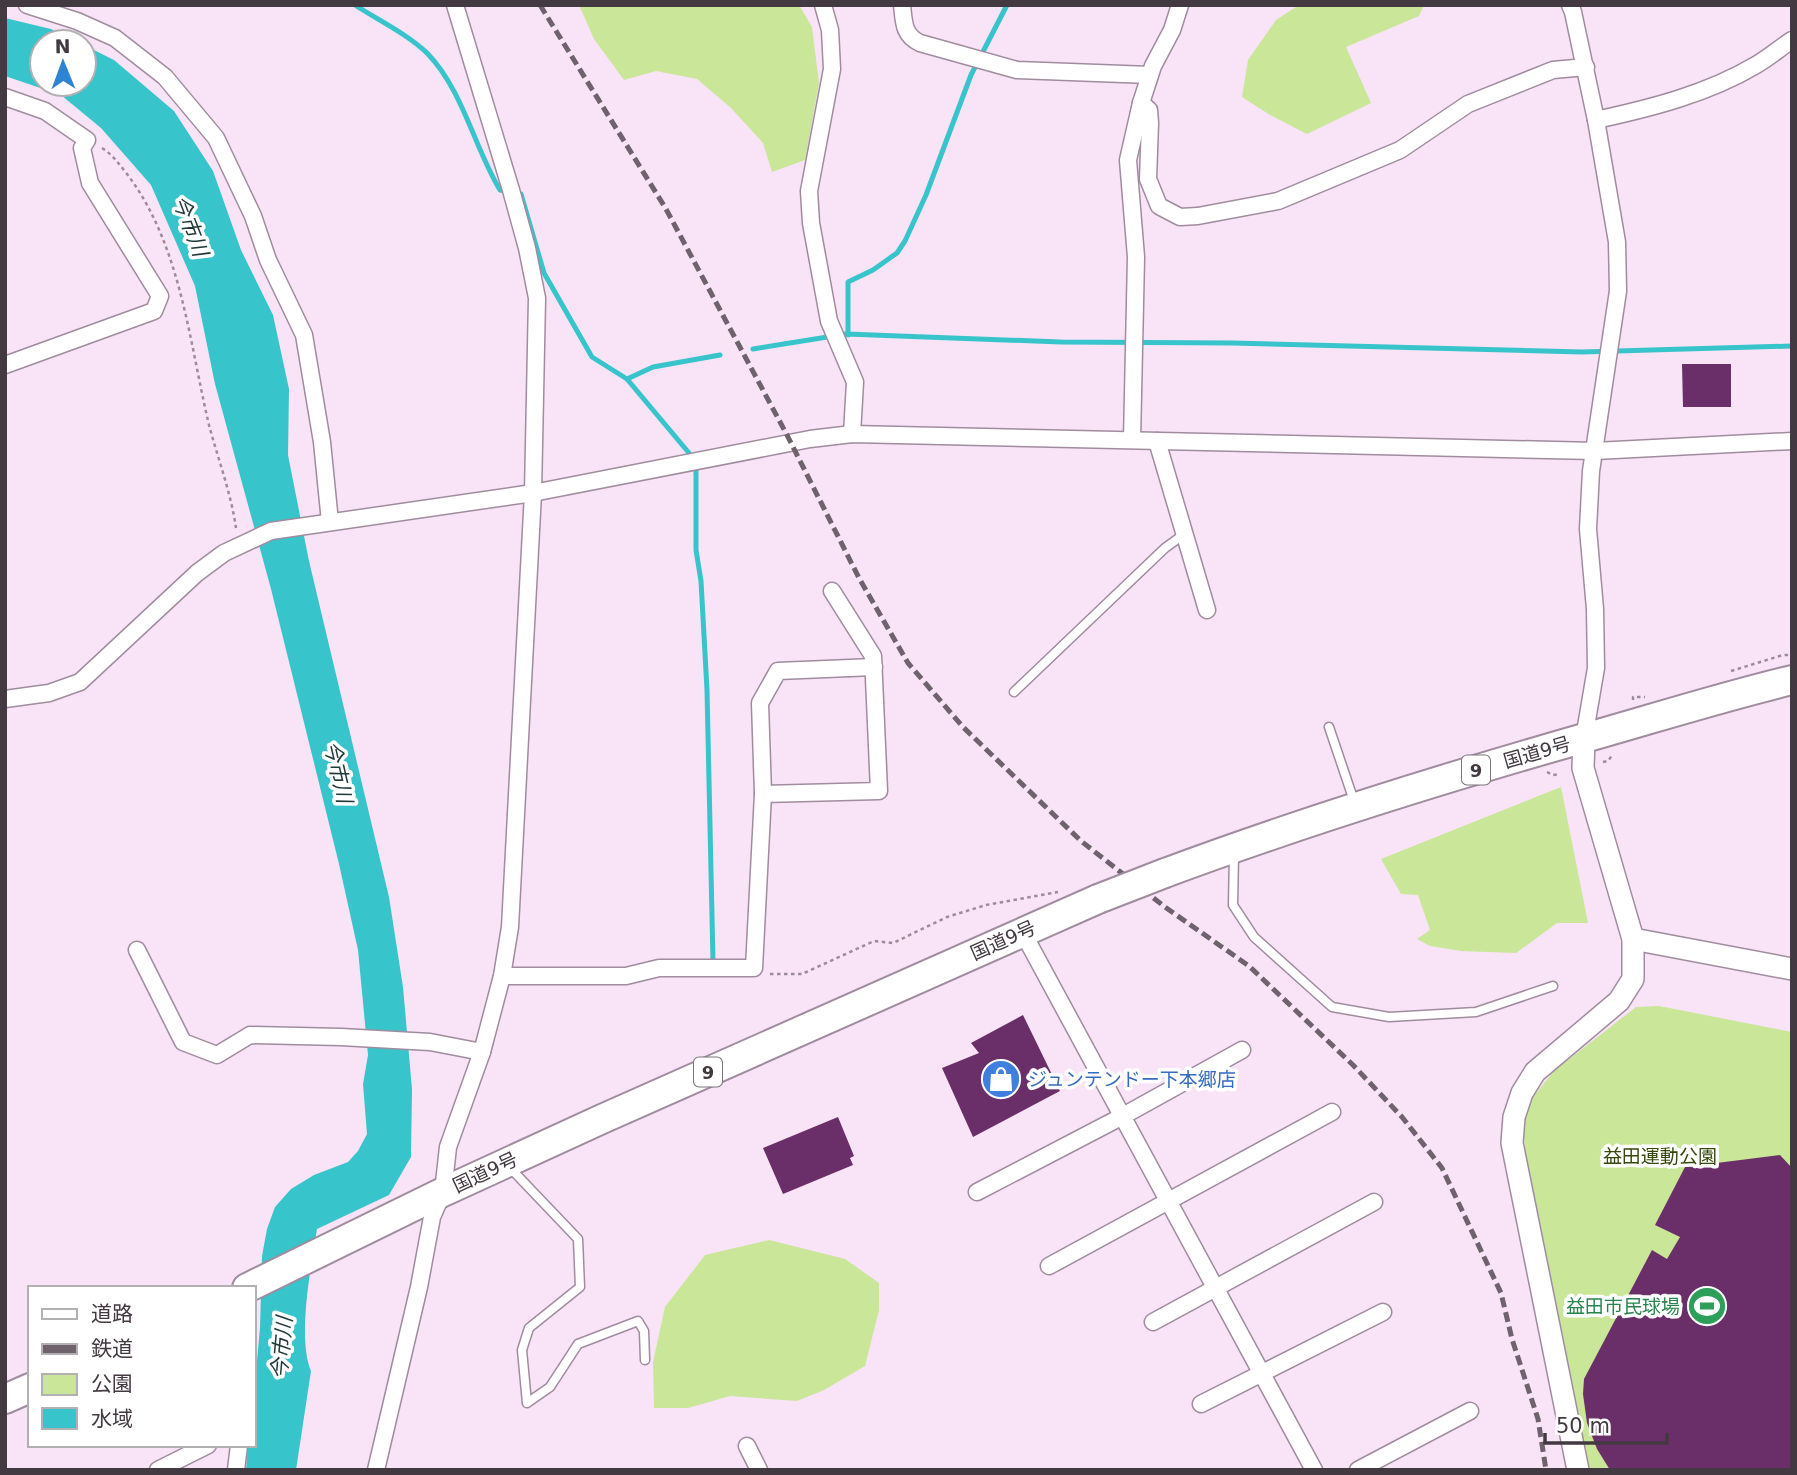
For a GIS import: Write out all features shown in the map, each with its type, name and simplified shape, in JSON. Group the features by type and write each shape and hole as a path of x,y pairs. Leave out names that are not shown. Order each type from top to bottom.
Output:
{"highway":[{"name":"国道9号","path":"252,1286 500,1165 1098,899 1234,848 1356,807 1713,699 1792,680"},
{"path":"5,1399 28,1389"}],"street":[{"path":"27,5 77,21 115,38 165,77 216,138 253,216 268,260 304,335 322,442 330,522"},
{"path":"376,1470 419,1287 432,1217 443,1192 448,1147 482,1052 502,976 510,927 533,493 537,298 514,201 454,5"},
{"path":"822,5 830,30 832,69 809,191 811,223 829,321 855,382 852,434"},
{"path":"902,5 906,33 920,43 1017,70 1150,75"},
{"path":"1132,440 1136,257 1128,160 1150,75 1172,30 1180,5"},
{"path":"1570,5 1586,67 1617,242 1618,291 1591,471 1588,529 1595,610 1596,668 1584,738 1583,768 1633,939 1633,979 1619,1001 1535,1072 1522,1093 1514,1117 1512,1143 1578,1470"},
{"path":"1596,120 1645,110 1710,88 1757,65 1792,40"},
{"path":"1141,103 1149,110 1148,179 1159,206 1180,217 1198,216 1278,201 1400,150 1468,104 1553,70 1586,67"},
{"path":"5,97 45,111 88,140 82,148 90,183 160,296 154,311 5,365"},
{"path":"5,699 49,693 80,681 197,573 241,544 271,531 533,493 810,439 852,434 1595,451 1792,441"},
{"path":"1157,441 1207,610"},
{"path":"763,794 879,791 873,656 832,591"},
{"path":"502,976 626,976 659,968 754,968 763,794 760,703 778,671 874,667"},
{"path":"1022,931 1314,1470"},
{"path":"1633,939 1792,969"},
{"path":"137,950 183,1042 217,1055 250,1035 423,1042 482,1052"},
{"path":"977,1192 1242,1050"},
{"path":"1049,1266 1332,1112"},
{"path":"1153,1322 1374,1202"},
{"path":"1201,1404 1383,1312"},
{"path":"1358,1470 1470,1411"},
{"path":"747,1446 759,1470"},
{"path":"158,1470 204,1447"},
{"path":"236,1470 239,1447"}],"lane":[{"path":"1014,692 1165,548 1184,535"},
{"path":"1329,727 1356,807"},
{"path":"1234,848 1233,905 1254,937 1332,1007 1389,1017 1476,1012 1553,986"},
{"path":"500,1165 515,1173 578,1239 580,1287 529,1328 522,1350 527,1403 550,1387 579,1344 639,1321 644,1331 645,1360"}],"path":[{"path":"88,140 111,154 140,191 165,244 241,544"},
{"path":"1541,769 1553,775 1560,774"},
{"path":"754,968 764,974 802,974 874,940 893,943 960,913 1057,891 1064,893"}],"green space":[{"path":"579,5 799,5 812,27 819,83 805,160 772,172 763,143 731,108 697,79 656,71 624,80 594,39"},
{"path":"1299,5 1424,5 1419,16 1346,47 1371,103 1307,134 1242,97 1248,60 1276,20"},
{"path":"1561,787 1588,923 1557,923 1516,953 1461,951 1430,946 1417,939 1430,930 1418,895 1401,894 1381,859"},
{"name":"益田運動公園","path":"1659,1006 1792,1032 1792,1470 1590,1470 1525,1149 1523,1123 1533,1097 1554,1071 1636,1007"},
{"path":"769,1240 845,1259 879,1283 879,1310 865,1366 824,1390 797,1401 730,1396 688,1408 654,1408 653,1362 665,1307 705,1255"}],"water":[{"path":"5,18 47,28 28,28 28,84 5,76"},
{"name":"今市川","path":"98,52 114,60 174,111 213,171 241,250 273,315 289,389 288,455 309,561 389,897 403,987 412,1089 411,1157 389,1195 317,1229 305,1321 307,1357 311,1371 296,1470 246,1470 248,1447 256,1447 256,1371 262,1256 275,1207 291,1189 314,1175 348,1162 367,1134 363,1084 368,1055 358,950 271,589 215,384 195,286 151,185 101,128 65,98 98,98"}],"building":[{"path":"1682,364 1731,364 1731,407 1683,407"},
{"name":"ジュンテンドー下本郷店","path":"1023,1015 1060,1091 973,1137 942,1068 979,1053 971,1043"},
{"path":"838,1117 854,1156 850,1158 853,1165 783,1194 763,1148"},
{"name":"益田市民球場","path":"1780,1155 1792,1168 1792,1470 1610,1470 1597,1449 1587,1423 1584,1379 1652,1250 1667,1259 1680,1237 1655,1225 1685,1167"}],"waterway":[{"path":"355,5 411,40 427,53 439,68 459,101 500,190 521,194 544,273 592,357 627,379 689,453 696,469 696,550 701,581 707,690 713,961"},
{"path":"848,335 848,282 873,270 897,253 905,241 926,195 971,75 1007,5"},
{"path":"753,349 846,334 1061,342 1232,343 1582,352 1792,346"},
{"path":"627,379 653,367 720,355"}],"railway":[{"path":"540,5 666,209 787,435 859,578 908,663 963,727 1081,841 1165,907 1249,966 1353,1065 1402,1117 1442,1168 1501,1293 1512,1339 1538,1419 1546,1470"}],"place":[{"name":"ジュンテンドー下本郷店","path":"1001,1079"},
{"name":"益田市民球場","path":"1707,1306"}]}
